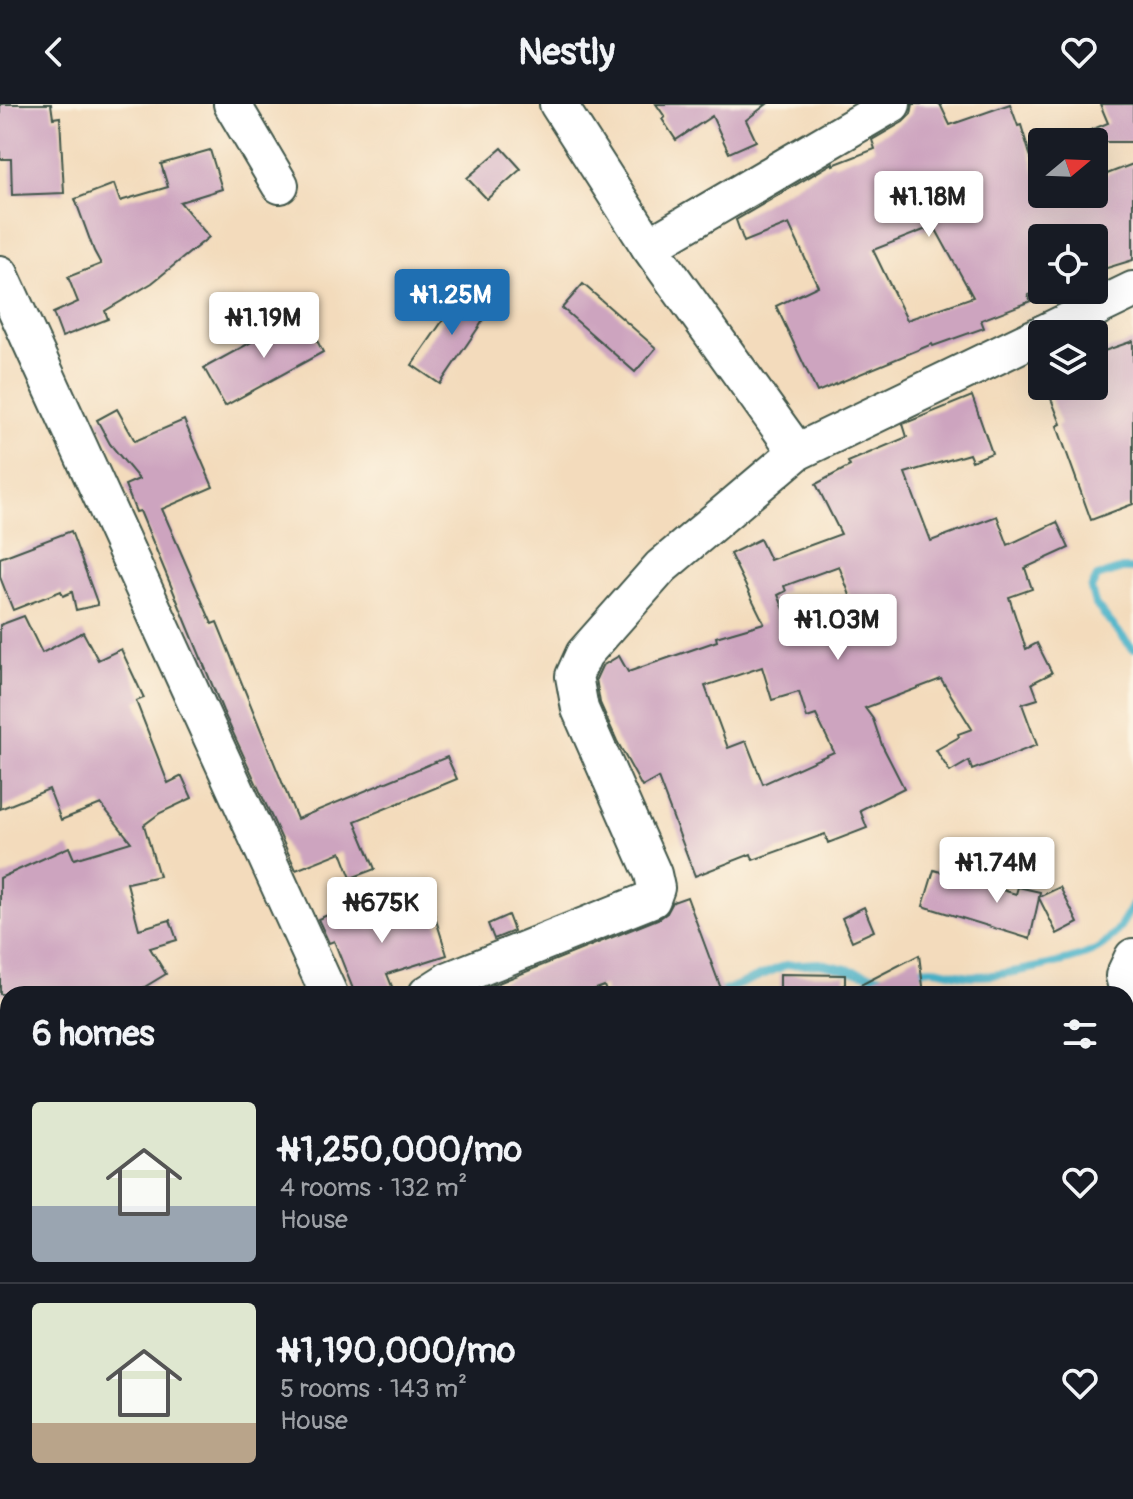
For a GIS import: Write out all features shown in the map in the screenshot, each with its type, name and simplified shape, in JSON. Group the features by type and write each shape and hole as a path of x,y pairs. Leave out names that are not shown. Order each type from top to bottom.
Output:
{"street":[{"path":"232,104 280,185"},
{"path":"558,104 649,246 797,452"},
{"path":"649,246 892,104"},
{"path":"0,274 325,986"},
{"path":"1071,320 1133,290"},
{"path":"440,986 652,899 656,888 653,874 580,709 574,676 584,654 661,567 797,452 1028,341"},
{"path":"1126,986 1124,976 1133,957"}],"building":[{"path":"0,104 51,104 53,118 60,117 64,193 12,195 11,159 0,159"},
{"path":"656,104 767,104 746,120 756,141 729,153 712,116 676,140"},
{"path":"913,104 940,104 950,125 1010,104 1028,148 1028,208 1108,208 1108,174 1133,164 1133,260 1108,268 1108,224 1028,224 1028,302 981,320 984,328 932,344 817,392 776,306 818,286 789,224 744,242 736,220 833,163 875,149 872,140 911,114","holes":["934,226 973,297 907,320 873,250"]},
{"path":"1100,104 1133,104 1133,142 1108,142 1108,128 1096,128 1108,123"},
{"path":"502,148 521,169 487,199 467,178"},
{"path":"210,150 222,189 180,202 209,237 152,283 105,311 108,319 62,337 53,313 78,302 68,277 101,264 75,199 114,184 120,201 168,187 161,164"},
{"path":"583,284 656,348 635,372 562,308"},
{"path":"464,290 491,309 440,384 412,365"},
{"path":"303,314 323,352 225,406 204,368"},
{"path":"1133,341 1133,504 1091,520 1057,426 1061,424 1052,400 1108,400 1108,350"},
{"path":"972,396 992,453 972,461 969,454 905,473 931,541 997,516 1008,545 1057,522 1069,548 1025,568 1032,589 1009,597 1026,649 1037,643 1052,673 1032,683 1038,699 1022,704 1037,745 972,770 969,761 950,772 936,750 959,737 958,734 972,729 941,679 865,708 904,788 860,810 867,828 828,843 825,834 753,860 751,854 695,876 658,778 642,787 600,703 596,679 602,666 619,656 628,672 717,641 716,637 764,623 730,554 760,539 770,560 841,534 816,484 850,466 848,462 907,437 903,424","holes":["839,566 855,609 852,610 854,616 798,642 778,595 786,591 784,586","762,667 772,700 799,692 807,718 816,715 834,752 763,784 746,741 728,748 705,686"]},
{"path":"117,409 135,441 184,420 213,487 162,509 212,624 217,622 297,819 447,757 457,779 355,821 375,869 351,878 341,852 296,870 223,711 140,511 136,512 125,485 139,479 110,444 97,420"},
{"path":"71,531 98,605 76,610 72,592 63,596 61,591 13,610 0,577 0,558"},
{"path":"24,616 42,653 83,632 98,660 121,649 144,698 136,701 168,783 182,776 192,798 160,813 144,825 159,876 127,883 139,929 170,920 177,940 150,948 166,974 146,986 0,986 0,878 69,847 74,859 131,842 101,804 61,820 49,789 0,809 0,625"},
{"path":"934,870 1016,894 1018,887 1040,892 1039,897 1060,887 1078,923 1057,934 1039,898 1030,939 923,906"},
{"path":"687,897 720,986 491,986 660,918 673,902"},
{"path":"359,902 368,924 431,904 447,955 387,974 392,986 352,986 334,941 329,943 318,919"},
{"path":"864,907 874,931 852,941 842,918"},
{"path":"508,915 514,931 494,939 488,924"},
{"path":"919,955 923,986 859,986"},
{"path":"780,974 845,975 845,986 780,986"}],"waterway":[{"path":"1133,569 1097,577 1091,589 1095,604 1133,649"},
{"path":"913,972 930,969 985,976 1074,958 1105,944 1119,929 1133,905"},
{"path":"736,986 786,965 820,963 885,978"}]}
